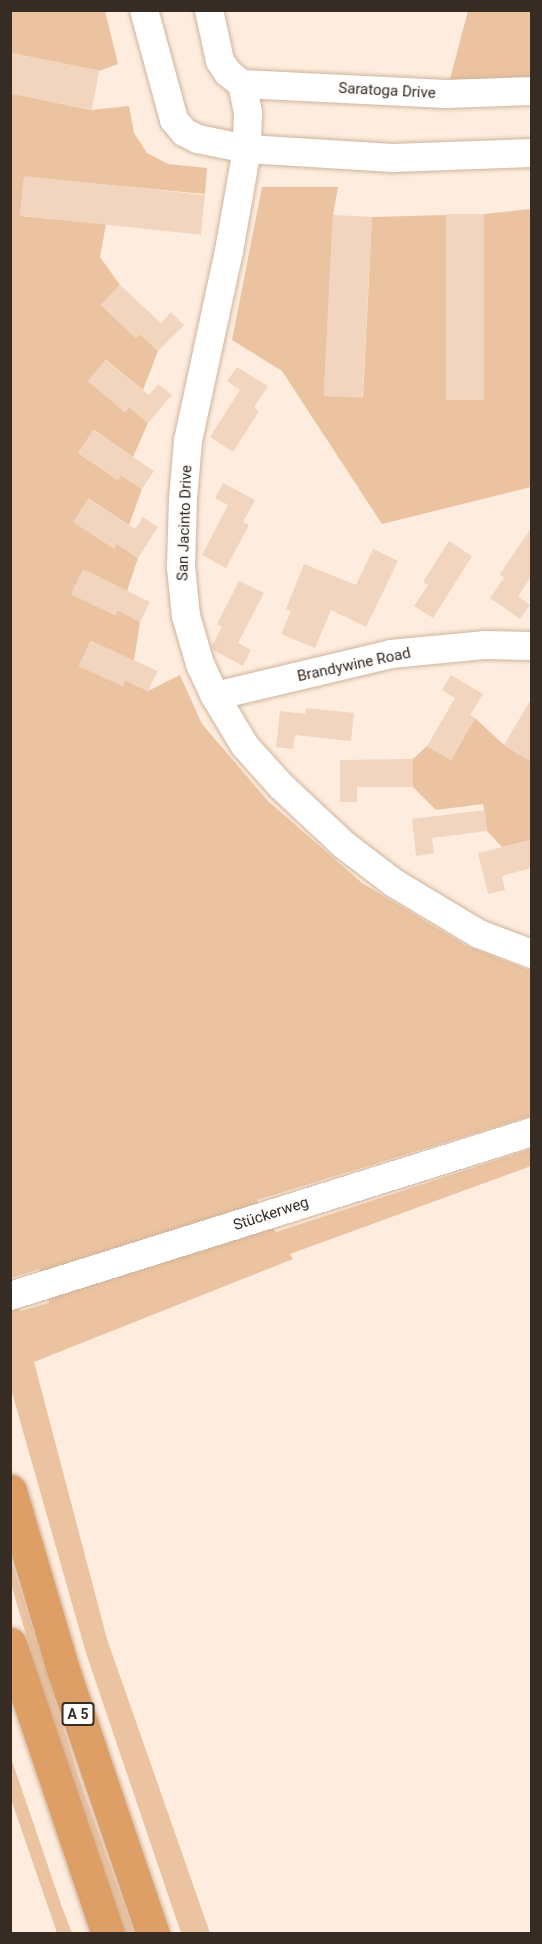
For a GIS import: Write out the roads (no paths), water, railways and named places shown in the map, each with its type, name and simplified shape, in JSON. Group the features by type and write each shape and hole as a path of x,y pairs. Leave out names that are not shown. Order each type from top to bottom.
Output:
{"highway":[{"name":"A 5","path":"10,1491 62,1667 153,1934"},
{"path":"10,1644 108,1934"}],"street":[{"path":"144,10 174,120 184,132 198,139 246,149 393,158 531,153"},
{"path":"209,10 220,61 228,73 242,84"},
{"name":"San Jacinto Drive","path":"242,84 248,113 246,149 229,251 189,441 183,499 181,567 186,616 200,664 215,696 244,746 281,786 344,844 394,883 479,934 531,954"},
{"name":"Saratoga Drive","path":"242,84 446,94 531,91"},
{"name":"Brandywine Road","path":"215,696 391,654 484,645 531,646"},
{"name":"Stückerweg","path":"19,1294 531,1132"}]}
